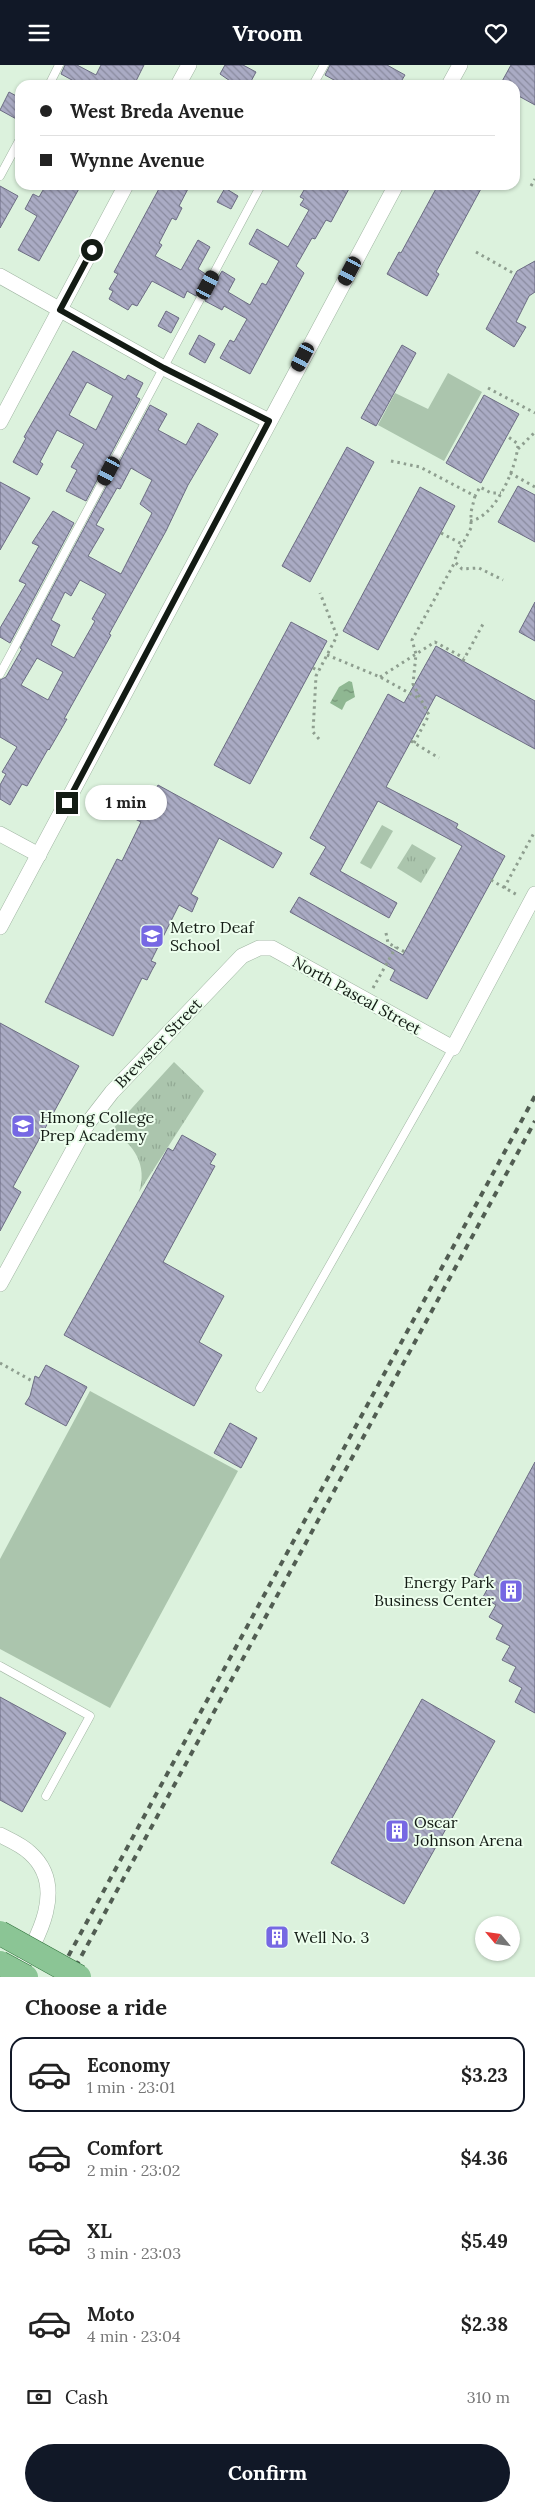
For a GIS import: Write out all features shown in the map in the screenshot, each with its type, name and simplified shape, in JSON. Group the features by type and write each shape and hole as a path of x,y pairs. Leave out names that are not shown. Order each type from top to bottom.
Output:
{"main road":[{"path":"0,1933 79,1977"},
{"path":"0,1963 25,1968"}],"street":[{"path":"181,80 189,65"},
{"path":"452,80 460,65"},
{"path":"0,422 123,190"},
{"path":"0,927 393,190"},
{"path":"0,276 164,368 269,421"},
{"path":"0,834 39,855"},
{"path":"453,1048 533,898"},
{"name":"North Pascal Street","path":"259,948 272,949 453,1048"},
{"name":"Brewster Street","path":"0,1284 88,1123 112,1092 242,956 259,948"},
{"path":"0,1835 30,1852 48,1880 49,1897 46,1913 25,1968 14,1977"}],"lane":[{"path":"52,80 59,65"},
{"path":"316,80 324,65"},
{"path":"0,176 15,148"},
{"path":"0,674 258,190"},
{"path":"260,1388 453,1048"},
{"path":"0,1666 90,1716 46,1796"}],"path":[{"path":"531,186 535,179"},
{"path":"476,252 513,273"},
{"path":"488,388 535,413"},
{"path":"470,521 486,515 501,493 518,449 535,432"},
{"path":"507,436 518,444 518,449"},
{"path":"391,461 420,467 475,496"},
{"path":"510,473 535,487"},
{"path":"439,758 412,742 429,715 414,684 416,654 412,640 455,562 471,528 470,521 475,496 480,487 491,493 501,493"},
{"path":"441,533 462,544"},
{"path":"455,562 462,569 479,568 503,580"},
{"path":"319,739 313,733 316,676 337,636 320,593"},
{"path":"380,677 435,642 464,659 483,624"},
{"path":"327,655 380,677 420,699"},
{"path":"313,667 319,671"},
{"path":"504,888 535,831"},
{"path":"491,880 504,888 533,898"},
{"path":"386,933 388,943 405,952"},
{"path":"366,1000 396,947"},
{"path":"0,1363 34,1382"}],"green space":[{"path":"448,373 482,392 444,461 378,425 395,393 428,409"},
{"path":"382,825 393,831 371,869 360,863"},
{"path":"412,844 436,858 421,883 397,868"},
{"path":"174,1062 204,1091 139,1192 142,1173 137,1156 126,1142 111,1131"},
{"path":"90,1391 238,1471 110,1708 0,1649 0,1559"}],"water":[{"path":"349,681 352,682 355,697 346,702 342,710 330,703 339,687"}],"building":[{"path":"65,65 77,65 96,75 101,65 144,65 136,80 72,80 61,74"},
{"path":"225,65 243,65 256,72 252,80 229,80 220,74"},
{"path":"330,65 387,65 405,75 402,80 334,80 325,75"},
{"path":"511,65 535,65 535,105 520,97 520,80 503,80"},
{"path":"9,92 15,95 15,118 0,110"},
{"path":"0,186 18,196 0,228"},
{"path":"43,190 78,190 39,261 18,250 37,216 25,209 33,194 39,197"},
{"path":"158,190 187,190 179,206 182,208 176,220 172,218 159,243 162,245 155,256 181,270 198,240 210,247 198,269 207,275 196,296 187,291 184,298 152,281 137,306 132,304 128,310 109,299 113,291 109,289 118,274 114,272"},
{"path":"224,190 228,190 238,196 231,209 217,202"},
{"path":"304,190 348,190 331,222 326,220 315,239 312,238 296,266 304,273 250,374 220,358 230,340 234,342 247,319 224,306 222,310 205,301 222,271 235,279 228,292 250,305 262,283 266,285 279,261 249,244 257,229 288,247 309,210 300,205 304,199 300,197"},
{"path":"435,190 480,190 436,272 439,274 427,296 387,274 399,252 401,253"},
{"path":"535,261 535,292 529,296 516,322 526,327 514,347 486,329 517,271"},
{"path":"166,311 179,318 171,333 158,326"},
{"path":"199,335 215,344 205,363 189,354"},
{"path":"402,345 416,353 376,426 361,418"},
{"path":"73,351 125,380 128,375 143,383 136,397 140,399 86,501 66,491 77,470 71,467 84,444 57,430 40,462 43,464 37,475 13,462 26,438 24,437","holes":["87,382 113,396 96,430 69,415"]},
{"path":"484,395 519,414 481,483 446,463"},
{"path":"150,405 167,414 158,430 186,445 198,423 218,434 188,485 166,531 109,634 111,635 64,719 67,719 27,786 22,784 10,805 0,799 0,785 6,774 2,772 17,747 0,737 0,680 6,677 22,649 20,648","holes":["131,468 152,480 140,504 152,513 121,574 88,556 104,529 96,525 117,488 120,489","80,580 106,594 92,619 95,621 74,658 51,645 60,625 51,620 65,592 71,596","37,658 63,672 48,700 21,685"]},
{"path":"347,447 374,462 310,582 282,566"},
{"path":"0,482 30,498 0,550"},
{"path":"518,486 535,495 535,542 498,522"},
{"path":"420,487 455,506 378,650 343,631"},
{"path":"53,511 74,523 10,643 0,637 0,628 26,584 19,581 39,546 32,543"},
{"path":"535,602 535,641 519,632"},
{"path":"291,622 327,641 250,784 214,765"},
{"path":"436,646 535,701 535,749 436,695 386,787 458,824 456,828 505,856 427,999 390,980 395,970 290,912 299,897 403,955 462,846 378,801 340,871 397,903 389,918 310,874 326,847 310,838 388,694 404,703"},
{"name":"Metro Deaf School","path":"158,785 282,853 273,868 219,838 191,894 198,898 192,912 179,905 151,961 156,963 147,980 142,978 113,1036 45,1002 117,859 122,861 141,822 135,819 141,807 145,809"},
{"name":"Hmong College Prep Academy","path":"0,1023 79,1066 13,1187 21,1192 0,1231"},
{"path":"182,1135 216,1154 210,1164 215,1166 163,1262 224,1296 199,1342 222,1355 194,1406 64,1335 168,1148 173,1151"},
{"path":"46,1365 87,1387 66,1426 25,1404 30,1396 35,1376 39,1378"},
{"path":"230,1423 257,1438 241,1468 214,1453"},
{"name":"Energy Park Business Center","path":"535,1462 535,1713 515,1702 522,1688 509,1681 516,1667 502,1660 510,1646 496,1639 503,1625 489,1617 496,1605 483,1597 490,1584 474,1575"},
{"path":"0,1697 66,1733 22,1812 0,1800"},
{"name":"Oscar Johnson Arena","path":"422,1699 495,1741 404,1904 331,1863"}],"railway":[{"path":"57,1977 535,1096"},
{"path":"70,1977 535,1121"}],"place":[{"name":"Metro Deaf School","path":"152,936"},
{"name":"Hmong College Prep Academy","path":"23,1126"},
{"name":"Energy Park Business Center","path":"511,1591"},
{"name":"Oscar Johnson Arena","path":"397,1831"},
{"name":"Well No. 3","path":"277,1937"}],"route":[{"path":"67,803 269,421 164,368 60,310 92,250"}]}
